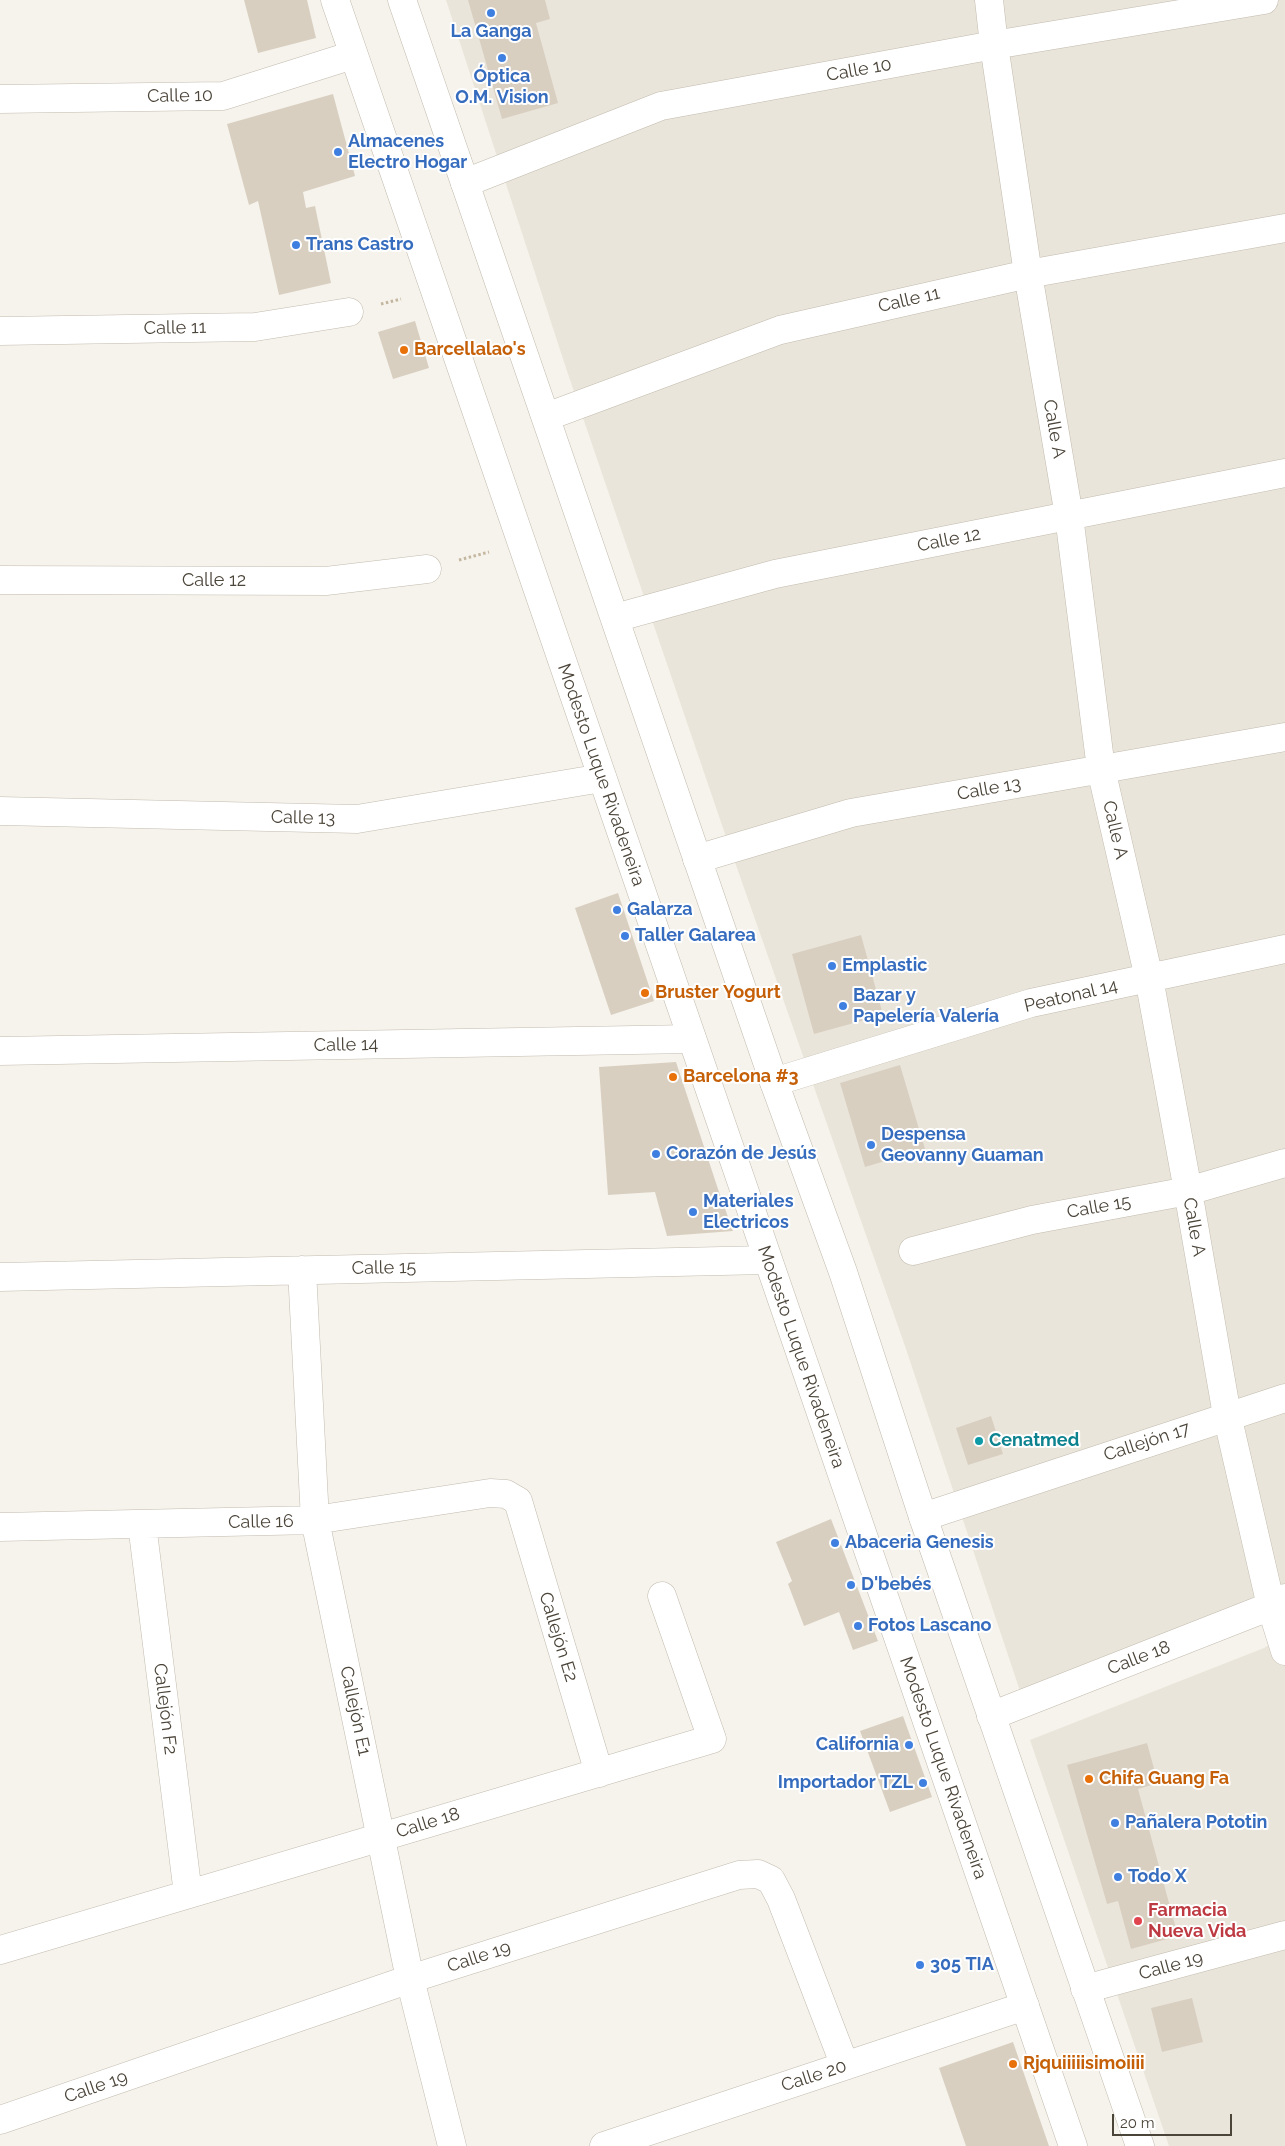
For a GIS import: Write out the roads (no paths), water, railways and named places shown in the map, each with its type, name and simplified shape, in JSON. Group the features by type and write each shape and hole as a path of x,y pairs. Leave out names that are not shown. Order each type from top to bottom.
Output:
{"street":[{"name":"Modesto Luque Rivadeneira","path":"335,0 1073,2146"},
{"path":"402,0 774,1082 843,1272 923,1516 1140,2146"},
{"name":"Calle A","path":"989,0 994,46 1028,274 1069,516 1101,769 1149,978 1227,1415 1278,1602 1285,1651"},
{"name":"Calle 10","path":"465,183 660,106 1264,0"},
{"name":"Calle 10","path":"0,99 224,96 353,55"},
{"name":"Calle 11","path":"546,417 780,330 1028,274 1285,228"},
{"name":"Calle 11","path":"0,331 256,327 349,312"},
{"name":"Calle 12","path":"615,618 775,574 1285,474"},
{"name":"Calle 12","path":"0,580 326,581 427,569"},
{"name":"Calle 13","path":"697,859 851,813 1285,737"},
{"name":"Calle 13","path":"0,811 357,819 602,778"},
{"name":"Peatonal 14","path":"774,1082 1032,1003 1285,949"},
{"name":"Calle 14","path":"0,1051 692,1039"},
{"name":"Calle 15","path":"913,1250 1032,1220 1188,1191 1285,1163"},
{"name":"Calle 15","path":"0,1277 767,1260"},
{"name":"Callejón E1","path":"302,1270 315,1520 410,1979 452,2146"},
{"name":"Callejón 17","path":"923,1516 1227,1415 1285,1398"},
{"name":"Calle 16","path":"0,1527 315,1520 490,1493 506,1494 518,1501"},
{"name":"Callejón E2","path":"518,1501 599,1773"},
{"name":"Callejón F2","path":"142,1524 188,1894"},
{"name":"Calle 18","path":"0,1950 712,1739 662,1596"},
{"name":"Calle 18","path":"991,1716 1278,1602"},
{"name":"Calle 19","path":"0,2120 410,1979 739,1875 758,1874 771,1880 781,1899 845,2066"},
{"name":"Calle 19","path":"1085,1988 1285,1935"},
{"name":"Calle 20","path":"604,2146 1025,2006"}],"place":[{"name":"La Ganga","path":"491,13"},
{"name":"Óptica O.M. Vision","path":"502,58"},
{"name":"Almacenes Electro Hogar","path":"338,152"},
{"name":"Trans Castro","path":"296,245"},
{"name":"Barcellalao's","path":"404,350"},
{"name":"Galarza","path":"617,910"},
{"name":"Taller Galarea","path":"625,936"},
{"name":"Emplastic","path":"832,966"},
{"name":"Bruster Yogurt","path":"645,993"},
{"name":"Bazar y Papelería Valería","path":"843,1006"},
{"name":"Barcelona #3","path":"673,1077"},
{"name":"Despensa Geovanny Guaman","path":"871,1145"},
{"name":"Corazón de Jesús","path":"656,1154"},
{"name":"Materiales Electricos","path":"693,1212"},
{"name":"Cenatmed","path":"979,1441"},
{"name":"Abaceria Genesis","path":"835,1543"},
{"name":"D'bebés","path":"851,1585"},
{"name":"Fotos Lascano","path":"858,1626"},
{"name":"California","path":"909,1745"},
{"name":"Chifa Guang Fa","path":"1089,1779"},
{"name":"Importador TZL","path":"923,1783"},
{"name":"Pañalera Pototin","path":"1115,1823"},
{"name":"Todo X","path":"1118,1877"},
{"name":"Farmacia Nueva Vida","path":"1138,1921"},
{"name":"305 TIA","path":"920,1965"},
{"name":"Rjquiiiiisimoiiii","path":"1013,2064"}]}
